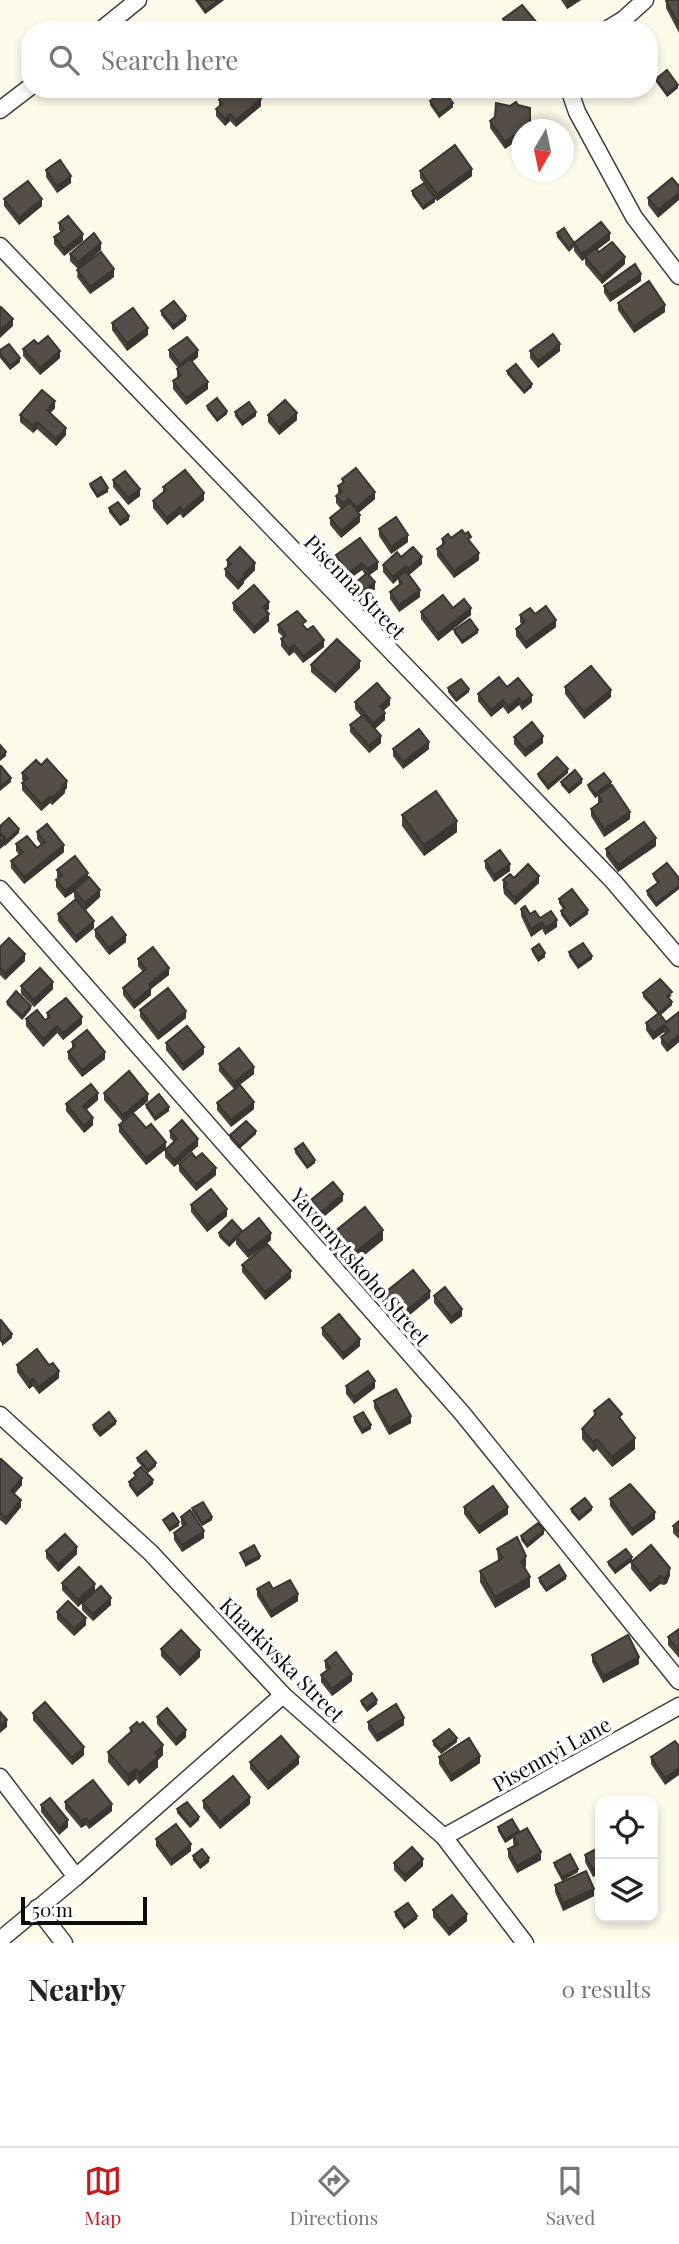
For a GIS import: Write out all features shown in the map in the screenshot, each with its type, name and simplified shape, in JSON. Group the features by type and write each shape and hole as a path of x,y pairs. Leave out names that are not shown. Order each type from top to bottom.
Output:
{"street":[{"path":"112,21 138,0"},
{"path":"621,21 645,0"},
{"path":"0,110 21,94"},
{"path":"572,98 634,218 679,276"},
{"name":"Pisenna Street","path":"0,246 613,881 679,958"},
{"name":"Yavornytskoho Street","path":"0,889 462,1413 679,1681"},
{"name":"Kharkivska Street","path":"0,1415 151,1553 283,1695 444,1837 525,1943"},
{"path":"0,1940 76,1877 283,1695"},
{"name":"Pisennyi Lane","path":"444,1837 679,1706"},
{"path":"0,1777 76,1877"},
{"path":"37,1908 64,1943"}],"building":[{"path":"198,0 219,0 205,10"},
{"path":"679,0 679,25 666,1"},
{"path":"522,5 535,21 505,21 503,19"},
{"path":"667,70 678,85 667,93 658,77"},
{"path":"434,98 449,98 453,103 439,114 430,101"},
{"path":"261,99 236,120 230,114 225,119 216,109 222,104 219,100"},
{"path":"516,102 530,108 530,119 511,119 511,138 505,142 490,121 495,117 496,103 510,106"},
{"path":"455,145 472,169 437,194 420,171"},
{"path":"60,160 71,176 57,186 46,170"},
{"path":"672,178 679,186 679,193 658,210 648,198"},
{"path":"28,181 42,199 19,218 4,199"},
{"path":"424,183 435,198 423,207 412,191"},
{"path":"68,216 83,234 64,249 54,237 64,230 59,223"},
{"path":"601,222 610,233 582,254 574,243"},
{"path":"564,228 574,243 569,249 557,233"},
{"path":"94,233 101,243 78,262 70,254"},
{"path":"612,242 625,257 602,277 585,257 595,248 599,252"},
{"path":"101,252 114,269 90,287 77,270"},
{"path":"635,264 641,274 610,295 604,286"},
{"path":"649,281 665,305 634,326 618,303"},
{"path":"174,301 186,316 173,326 161,311"},
{"path":"0,308 13,319 0,330"},
{"path":"133,308 148,328 127,343 112,323"},
{"path":"553,334 560,344 538,361 530,351"},
{"path":"48,336 60,351 40,368 23,349 34,340 38,344"},
{"path":"187,337 198,350 180,364 169,350"},
{"path":"9,344 20,358 10,366 0,354 0,350"},
{"path":"190,359 208,382 186,398 173,381 181,375 177,369"},
{"path":"516,364 532,384 524,391 507,371"},
{"path":"42,390 55,401 47,410 66,428 56,439 37,422 33,426 20,415"},
{"path":"217,398 227,411 217,419 207,406"},
{"path":"285,400 297,413 279,428 268,415"},
{"path":"249,402 256,412 242,422 235,412"},
{"path":"356,468 375,492 356,508 349,499 343,504 336,496 342,491 338,486 344,482 342,479"},
{"path":"185,470 204,493 183,511 180,507 167,518 153,501 166,490 163,487"},
{"path":"125,471 140,489 128,498 113,480"},
{"path":"101,477 108,488 97,495 90,484"},
{"path":"118,502 129,516 120,522 109,508"},
{"path":"350,502 360,515 341,531 330,518"},
{"path":"396,517 408,535 391,547 379,529"},
{"path":"462,530 465,534 468,532 471,537 468,539 479,553 454,571 437,549 445,543 442,539 448,534 451,538"},
{"path":"360,538 378,562 367,569 362,563 348,573 336,555"},
{"path":"240,547 255,563 238,583 225,569 231,564 227,560"},
{"path":"413,547 422,557 393,577 383,565 397,552 401,557"},
{"path":"406,571 420,590 399,605 390,592 402,583 398,577"},
{"path":"367,573 375,582 361,593 354,584"},
{"path":"254,585 269,602 263,607 269,614 254,627 233,603"},
{"path":"443,595 453,608 464,599 471,608 438,634 421,612"},
{"path":"546,606 556,620 526,642 516,629 525,622 520,615 530,608 535,614"},
{"path":"297,611 306,621 302,624 307,630 313,626 324,640 303,656 294,645 289,649 281,639 286,635 278,625"},
{"path":"470,619 478,630 462,641 454,630"},
{"path":"337,639 360,661 335,686 311,665"},
{"path":"591,666 611,690 584,712 565,687"},
{"path":"499,677 507,687 518,678 532,695 522,703 519,698 508,707 503,700 491,710 478,694"},
{"path":"461,679 469,689 456,699 448,688"},
{"path":"377,683 390,698 380,706 385,713 373,723 355,702"},
{"path":"363,715 381,736 369,746 350,725"},
{"path":"532,722 543,736 525,750 514,737"},
{"path":"419,729 429,742 403,762 393,749"},
{"path":"0,745 6,752 0,757"},
{"path":"557,757 568,769 548,786 538,774"},
{"path":"47,759 67,781 52,798 50,796 41,804 22,783 28,778 22,773 36,760 41,765"},
{"path":"0,767 11,778 0,787"},
{"path":"575,770 582,779 569,790 561,782"},
{"path":"604,773 611,782 595,794 588,785"},
{"path":"612,785 630,812 604,829 591,809 602,801 598,795"},
{"path":"436,791 457,821 424,845 402,815"},
{"path":"9,818 19,829 5,842 0,826"},
{"path":"644,822 656,838 618,865 606,849"},
{"path":"47,824 64,845 24,877 11,861 23,852 16,844 27,836 37,848 45,842 37,832"},
{"path":"500,850 510,864 494,875 485,861"},
{"path":"75,856 88,873 65,891 56,880 62,875 57,870"},
{"path":"667,863 679,878 679,886 656,903 647,891 659,882 653,874"},
{"path":"528,864 539,876 515,898 504,887 507,884 503,880 510,874 514,878"},
{"path":"89,877 100,890 85,903 74,890"},
{"path":"572,889 588,910 570,924 561,911 565,908 559,899"},
{"path":"76,899 94,921 76,936 58,914"},
{"path":"525,906 530,914 535,911 540,918 551,911 557,920 545,928 542,922 531,929 521,909"},
{"path":"112,917 126,935 109,948 95,930"},
{"path":"9,938 25,954 5,973 0,968 0,947"},
{"path":"583,943 592,956 578,965 569,952"},
{"path":"539,944 545,953 538,958 532,949"},
{"path":"153,947 169,968 149,984 151,988 134,1002 123,988 146,969 138,959"},
{"path":"40,968 53,982 34,1000 21,986"},
{"path":"660,979 672,992 667,996 672,1002 659,1013 643,993"},
{"path":"168,988 186,1011 158,1033 140,1010"},
{"path":"16,991 31,1006 22,1016 7,1002"},
{"path":"66,998 82,1017 63,1033 57,1026 43,1039 26,1019 37,1010 45,1020 50,1017 47,1013"},
{"path":"679,1012 679,1035 667,1045 661,1037 669,1031 664,1025 653,1033 646,1023 659,1013 666,1022"},
{"path":"187,1026 204,1047 183,1064 166,1043"},
{"path":"87,1030 105,1052 82,1070 68,1052 75,1046 72,1042"},
{"path":"239,1048 254,1067 234,1082 219,1064"},
{"path":"129,1071 148,1094 123,1115 104,1093"},
{"path":"91,1084 98,1093 83,1106 93,1118 84,1126 66,1104"},
{"path":"240,1085 254,1102 231,1120 217,1103"},
{"path":"159,1094 169,1107 155,1117 146,1105"},
{"path":"133,1113 146,1128 151,1124 166,1142 146,1158 119,1125"},
{"path":"182,1120 198,1139 174,1160 165,1150 177,1139 170,1131"},
{"path":"246,1121 256,1131 239,1146 230,1135"},
{"path":"303,1143 315,1160 307,1166 295,1149"},
{"path":"192,1153 196,1158 202,1153 216,1168 196,1184 179,1164"},
{"path":"333,1182 343,1194 321,1212 311,1200"},
{"path":"211,1189 227,1209 207,1225 191,1205"},
{"path":"365,1207 383,1230 346,1260 328,1237"},
{"path":"259,1218 271,1233 248,1251 236,1237"},
{"path":"232,1220 242,1231 229,1243 219,1233"},
{"path":"267,1244 291,1271 265,1292 242,1265"},
{"path":"413,1270 430,1291 400,1316 382,1295"},
{"path":"445,1287 462,1309 451,1317 434,1296"},
{"path":"339,1314 360,1339 343,1353 322,1328"},
{"path":"1,1320 12,1334 2,1342 0,1339"},
{"path":"37,1349 49,1365 53,1363 59,1371 39,1387 33,1379 29,1381 17,1365"},
{"path":"368,1371 375,1381 354,1397 346,1386"},
{"path":"396,1389 411,1416 389,1428 374,1401"},
{"path":"609,1399 622,1414 619,1417 635,1438 612,1457 597,1439 593,1442 582,1429 596,1414 594,1411"},
{"path":"109,1412 116,1421 100,1433 93,1425"},
{"path":"363,1412 371,1425 362,1430 354,1417"},
{"path":"146,1451 156,1463 148,1470 137,1458"},
{"path":"0,1459 22,1478 11,1491 21,1500 6,1518 0,1513"},
{"path":"141,1467 153,1480 137,1493 129,1482"},
{"path":"630,1484 655,1512 632,1529 610,1499"},
{"path":"493,1486 508,1507 479,1527 464,1507"},
{"path":"585,1498 592,1507 579,1518 571,1509"},
{"path":"203,1502 212,1517 202,1523 192,1508"},
{"path":"190,1510 204,1531 182,1545 174,1533 186,1524 181,1517"},
{"path":"173,1513 179,1522 169,1529 163,1520"},
{"path":"679,1521 679,1532 673,1526"},
{"path":"538,1523 544,1530 527,1544 521,1536"},
{"path":"65,1534 77,1547 58,1565 46,1551"},
{"path":"517,1537 526,1556 521,1562 530,1577 495,1597 480,1571 503,1558 497,1549"},
{"path":"254,1545 260,1556 245,1563 240,1553"},
{"path":"651,1545 670,1568 667,1576 660,1576 650,1585 631,1562"},
{"path":"626,1549 632,1557 615,1570 608,1562"},
{"path":"559,1565 566,1576 546,1589 539,1578"},
{"path":"79,1567 95,1584 78,1600 62,1583"},
{"path":"290,1580 298,1594 271,1611 257,1589 269,1582 273,1589"},
{"path":"101,1586 111,1598 93,1614 82,1603"},
{"path":"68,1601 86,1618 74,1629 57,1612"},
{"path":"679,1629 679,1651 668,1637"},
{"path":"181,1630 200,1650 180,1669 161,1649"},
{"path":"628,1635 639,1657 603,1676 592,1655"},
{"path":"336,1652 352,1674 332,1689 321,1675 330,1668 325,1661"},
{"path":"372,1693 377,1700 367,1708 361,1701"},
{"path":"45,1702 84,1747 72,1758 33,1713"},
{"path":"396,1704 404,1718 377,1735 368,1722"},
{"path":"167,1708 186,1730 176,1739 157,1717"},
{"path":"0,1712 7,1720 0,1726"},
{"path":"137,1722 139,1725 143,1722 163,1745 155,1753 158,1757 139,1773 136,1769 128,1775 108,1752 132,1731 130,1728"},
{"path":"449,1729 457,1738 441,1750 433,1741"},
{"path":"281,1736 299,1757 268,1783 250,1762"},
{"path":"469,1738 480,1756 451,1775 439,1757"},
{"path":"675,1741 679,1746 679,1768 665,1778 651,1757"},
{"path":"233,1776 250,1797 220,1822 203,1801"},
{"path":"93,1780 112,1804 89,1822 86,1818 81,1821 65,1802"},
{"path":"50,1798 68,1820 59,1828 41,1805"},
{"path":"187,1802 199,1817 190,1825 177,1809"},
{"path":"512,1819 519,1831 505,1839 498,1827"},
{"path":"176,1824 191,1844 171,1859 156,1839"},
{"path":"527,1828 541,1852 517,1866 508,1849 518,1844 513,1836"},
{"path":"412,1847 423,1859 405,1875 394,1863"},
{"path":"202,1849 209,1858 200,1865 193,1856"},
{"path":"595,1850 593,1870 585,1855"},
{"path":"570,1854 578,1869 562,1877 554,1863"},
{"path":"586,1871 594,1889 563,1903 555,1885"},
{"path":"452,1895 467,1914 449,1929 433,1910"},
{"path":"408,1903 417,1916 404,1925 395,1912"}]}
